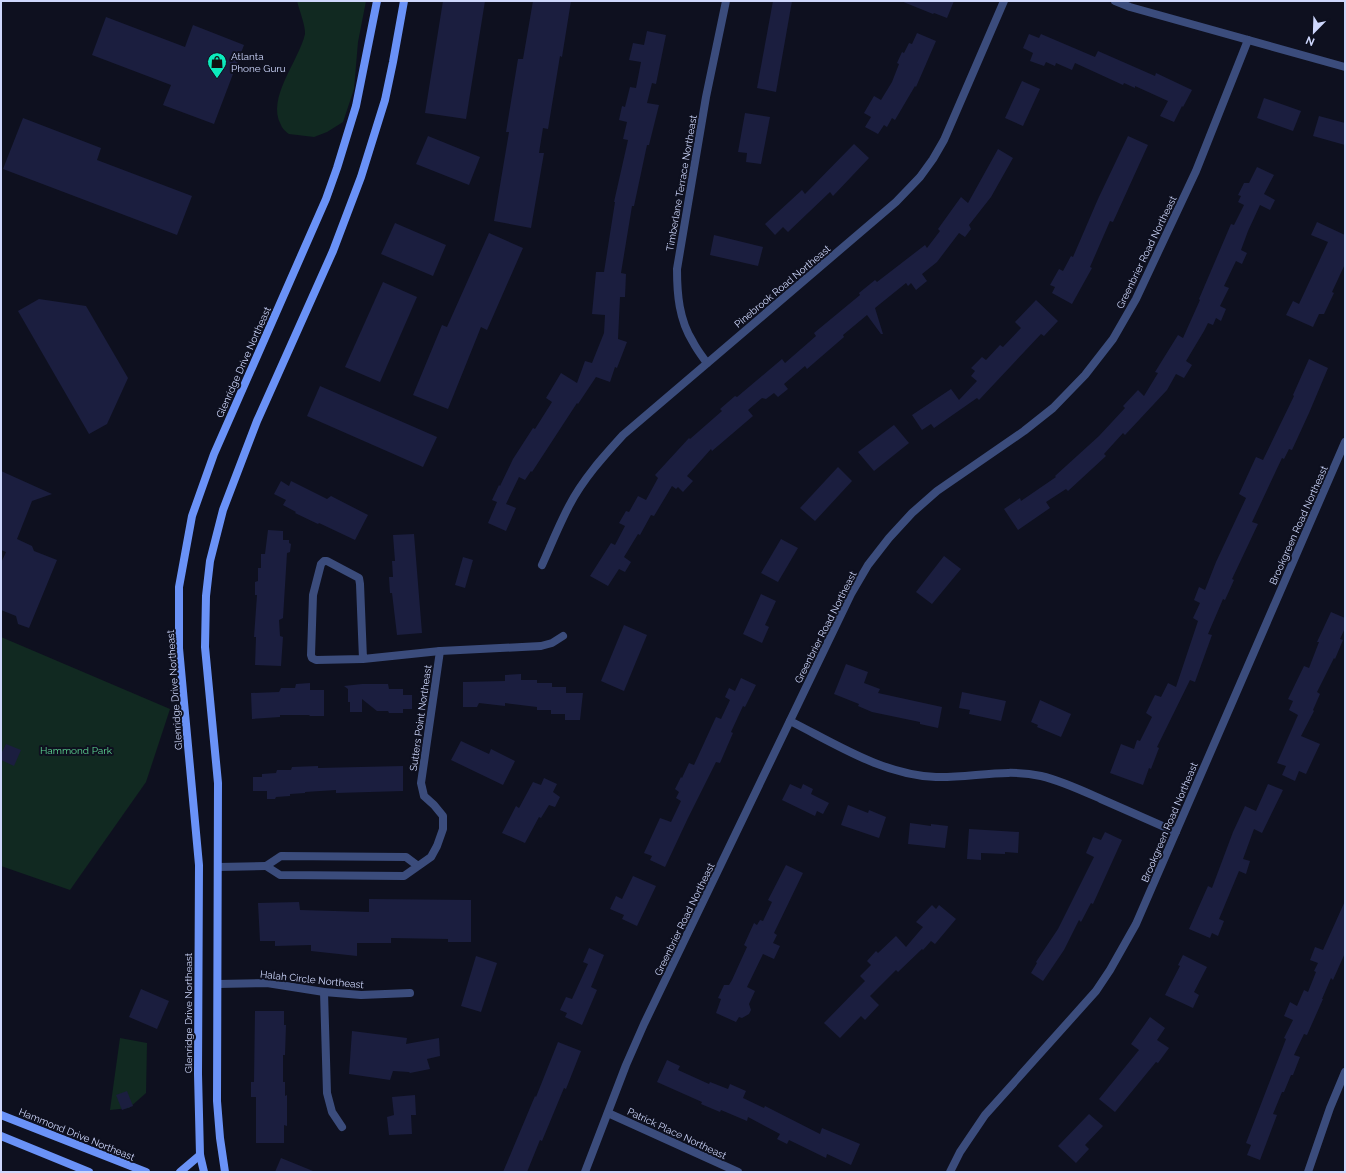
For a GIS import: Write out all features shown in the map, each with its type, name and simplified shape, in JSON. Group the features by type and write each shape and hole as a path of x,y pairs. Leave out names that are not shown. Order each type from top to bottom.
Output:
{"main road":[{"name":"Glenridge Drive Northeast","path":"204,1172 200,1155 198,1074 199,866 178,648 179,587 192,516 214,454 326,200 337,168 356,106 377,1"},
{"path":"225,1172 220,1138 218,1101 218,783 205,648 206,596 210,561 222,510 257,421 333,251 361,177 384,100 393,62 404,1"},
{"name":"Hammond Drive Northeast","path":"1,1115 146,1172"},
{"path":"1,1136 89,1172"},
{"path":"180,1172 200,1155"}],"street":[{"name":"Timberlane Terrace Northeast","path":"707,363 692,342 682,319 677,293 677,269 706,97 726,1"},
{"name":"Pinebrook Road Northeast","path":"542,565 569,506 583,483 599,461 623,435 896,202 920,177 944,140 1004,1"},
{"path":"1115,1 1130,7 1345,67"},
{"name":"Greenbrier Road Northeast","path":"585,1172 626,1065 644,1024 851,594 868,565 889,538 912,513 937,491 1024,431 1053,408 1085,375 1113,339 1136,299 1196,171 1248,40"},
{"name":"Brookgreen Road Northeast","path":"950,1172 960,1152 985,1115 1096,991 1110,970 1136,924 1345,442"},
{"path":"363,659 359,578 327,561 324,562 321,564 313,594 311,655 312,658 316,660 363,659 440,650 541,646 563,636"},
{"name":"Sutters Point Northeast","path":"266,866 280,875 404,876 431,858 443,829 443,816 424,796 421,783 440,650"},
{"path":"790,721 867,760 895,770 916,775 936,777 1005,772 1041,776 1068,784 1176,832"},
{"name":"Sutters Point Northeast","path":"218,867 266,866 281,856 406,857 418,866"},
{"name":"Halah Circle Northeast","path":"218,984 268,983 324,992 361,995 410,993"},
{"path":"324,992 327,1093 332,1112 342,1127"},
{"path":"1308,1172 1330,1108 1345,1072"},
{"name":"Patrick Place Northeast","path":"608,1113 738,1172"}],"green space":[{"path":"297,1 366,1 358,42 354,89 343,122 327,132 314,137 289,134 284,130 277,114 280,91 302,45 305,34"},
{"name":"Hammond Park","path":"1,637 170,709 146,782 70,890 1,866"},
{"path":"120,1038 147,1043 146,1093 129,1108 110,1110"}],"building":[{"path":"443,1 485,1 466,119 425,113"},
{"path":"533,1 571,1 548,129 543,128 539,153 544,153 531,228 494,221 509,132 506,132 518,59 523,59"},
{"path":"773,1 792,1 776,92 757,88"},
{"path":"901,1 954,1 947,18"},
{"path":"106,17 185,47 193,25 244,45 214,124 163,105 171,85 92,55"},
{"path":"647,31 666,35 656,84 652,83 647,103 659,105 649,145 647,145 634,206 632,206 621,273 626,274 625,297 620,297 618,339 627,342 617,368 615,367 610,382 596,377 578,404 577,403 532,472 531,471 525,480 519,477 506,504 516,508 506,531 488,523 497,502 492,500 499,485 500,486 513,459 533,428 535,429 552,402 546,398 561,373 577,383 585,361 592,363 604,333 605,315 592,314 596,272 604,272 614,202 628,140 623,139 627,122 619,120 622,106 625,107 630,87 636,88 641,62 629,60 633,43 644,45"},
{"path":"917,33 936,41 916,87 915,86 895,120 892,118 887,127 884,125 878,134 865,127 871,117 864,113 874,96 881,100 892,82 899,64 897,63 902,52 904,53 909,43 912,44"},
{"path":"1029,34 1039,38 1041,34 1095,57 1098,51 1155,76 1156,73 1192,90 1174,122 1160,116 1168,101 1135,86 1135,88 1124,83 1123,85 1075,63 1072,70 1056,63 1055,66 1046,62 1044,66 1030,61 1033,53 1023,48"},
{"path":"1022,81 1040,89 1023,126 1005,118"},
{"path":"1264,98 1301,111 1293,131 1257,118"},
{"path":"745,113 770,117 761,164 746,162 747,153 738,152"},
{"path":"1319,116 1345,123 1345,145 1313,136"},
{"path":"23,118 101,148 97,160 192,196 177,235 3,169"},
{"path":"428,136 480,157 469,185 416,164"},
{"path":"1128,136 1148,145 1113,222 1110,221 1090,267 1092,268 1072,304 1052,293 1055,287 1050,285 1059,269 1063,271 1071,256 1073,257 1098,199"},
{"path":"854,144 869,158 833,196 830,192 788,232 783,227 775,235 765,224 802,190 805,194"},
{"path":"998,149 1013,158 991,197 969,225 971,229 965,237 959,233 937,262 922,274 927,281 916,290 911,283 908,286 906,283 875,308 883,334 881,334 867,315 807,369 805,366 784,384 788,389 778,397 774,393 766,399 762,398 748,410 753,416 712,451 711,449 687,476 693,481 683,492 678,487 676,489 672,486 654,516 651,515 640,535 638,534 624,557 631,562 625,572 619,569 608,586 590,576 611,543 615,545 625,526 619,523 626,511 629,512 638,496 646,500 658,478 655,475 689,438 690,439 722,411 720,409 735,396 737,397 782,359 785,363 816,336 814,333 860,295 859,293 875,280 877,282 925,245 927,248 940,231 938,229 961,197 968,203"},
{"path":"1257,167 1274,175 1264,194 1275,200 1270,210 1260,205 1241,250 1247,253 1242,264 1236,261 1224,286 1229,288 1220,306 1226,309 1221,321 1216,318 1213,325 1208,323 1186,361 1192,365 1184,378 1176,374 1167,390 1125,435 1123,433 1104,454 1106,456 1068,491 1066,489 1046,502 1050,508 1018,530 1004,509 1020,498 1021,501 1056,477 1055,476 1099,436 1125,408 1123,406 1138,390 1144,396 1158,373 1155,372 1178,335 1183,338 1231,224 1234,225 1244,205 1238,202 1241,196 1238,195 1244,183 1249,183"},
{"path":"1317,222 1345,235 1345,264 1324,314 1319,314 1313,327 1286,315 1293,301 1299,304 1328,242 1311,235"},
{"path":"395,223 446,245 433,276 381,254"},
{"path":"489,233 523,248 487,330 481,327 448,409 413,395 442,325 447,327"},
{"path":"714,235 763,247 758,266 710,255"},
{"path":"383,282 417,297 380,382 345,367"},
{"path":"39,299 86,306 128,378 107,424 89,434 18,311"},
{"path":"1036,300 1058,321 1044,336 1041,334 979,400 977,398 934,428 931,424 922,430 912,415 951,389 959,400 977,381 971,376 975,371 971,368 982,357 986,360 1000,345 1003,347 1021,328 1015,322"},
{"path":"1309,359 1328,368 1292,450 1289,449 1284,459 1282,458 1252,522 1258,524 1232,579 1234,580 1225,600 1223,599 1208,634 1212,635 1195,682 1190,680 1157,747 1159,748 1151,769 1149,768 1143,785 1110,773 1121,744 1134,749 1137,740 1140,741 1152,717 1146,713 1155,695 1161,697 1168,683 1176,687 1198,621 1193,618 1200,603 1194,600 1199,587 1205,590 1216,562 1246,498 1239,494 1256,457 1263,460 1294,396 1293,395"},
{"path":"320,386 437,437 423,467 307,416"},
{"path":"894,425 909,443 874,471 858,452"},
{"path":"838,467 852,481 815,521 800,508"},
{"path":"1,471 52,494 32,501 17,539 32,546 34,551 57,560 29,628 18,624 16,616 1,610 1,563 6,552 1,550"},
{"path":"281,481 289,486 291,481 327,499 331,496 368,515 355,540 295,513 296,512 283,505 286,500 274,494"},
{"path":"268,530 283,531 283,540 289,540 289,543 291,544 290,552 287,553 283,618 279,620 280,636 283,637 281,666 255,665 256,637 254,637 257,595 255,595 255,582 258,581 258,568 261,568 261,554 265,554"},
{"path":"414,534 422,633 397,635 389,577 393,577 392,561 395,561 393,535"},
{"path":"781,539 798,548 778,582 761,573"},
{"path":"944,556 961,569 932,604 916,592"},
{"path":"463,557 473,560 465,588 455,585"},
{"path":"761,594 776,601 765,625 769,627 762,643 743,634"},
{"path":"1331,612 1345,618 1345,628 1340,639 1343,640 1335,659 1334,658 1317,692 1320,694 1313,710 1314,711 1301,736 1320,744 1306,774 1299,771 1295,781 1282,775 1286,766 1277,763 1298,715 1289,710 1293,701 1288,699 1304,666 1309,668 1319,642 1317,642"},
{"path":"624,625 647,635 624,691 601,681"},
{"path":"846,664 868,672 864,683 880,689 878,693 942,707 938,728 920,724 920,722 872,712 858,706 859,704 834,694"},
{"path":"521,674 521,680 537,680 537,683 552,683 552,687 566,687 566,693 583,693 580,720 565,720 565,714 551,714 551,710 537,710 537,707 505,703 505,706 479,703 477,707 463,707 463,682 505,681 505,675"},
{"path":"741,678 756,685 745,707 743,706 731,732 733,733 720,763 716,762 665,867 650,860 652,856 644,853 660,818 671,822 681,801 676,798 679,792 675,789 689,763 694,765 716,717 721,719 730,700 725,697 729,688 735,691"},
{"path":"310,683 310,690 324,690 324,716 280,715 280,717 252,719 251,693 279,692 281,688 295,688 296,684"},
{"path":"388,684 389,689 403,689 403,695 412,695 412,709 403,709 403,713 377,711 362,699 362,712 350,712 348,689 344,686"},
{"path":"962,692 1006,701 1001,721 969,714 970,710 959,708"},
{"path":"1040,700 1071,714 1061,737 1037,727 1038,725 1031,722"},
{"path":"461,741 489,754 491,749 515,761 503,785 451,760"},
{"path":"6,744 21,750 14,766 1,760 1,754"},
{"path":"318,766 318,768 403,766 403,791 336,793 336,790 305,792 290,794 290,796 276,797 275,799 267,799 267,791 253,791 253,777 262,777 262,774 276,773 277,770 291,770 292,767"},
{"path":"544,778 557,784 553,792 560,797 555,807 549,805 541,818 539,817 525,843 502,833 516,806 519,808 533,782 541,785"},
{"path":"790,784 801,789 803,784 813,789 811,794 829,803 823,814 817,811 815,816 782,800"},
{"path":"1268,784 1283,790 1262,833 1254,829 1243,859 1250,861 1246,874 1239,871 1219,919 1224,921 1218,936 1212,933 1210,938 1189,929 1208,886 1212,888 1233,832 1245,806 1256,811"},
{"path":"848,805 868,813 869,810 886,817 879,838 841,825"},
{"path":"910,823 931,826 931,824 948,826 945,848 908,844"},
{"path":"969,829 1019,832 1018,853 981,853 981,860 967,859"},
{"path":"1105,832 1122,840 1093,904 1091,903 1081,922 1079,920 1064,950 1043,981 1031,973 1037,963 1036,962 1058,929 1094,857 1086,853 1093,837 1101,840"},
{"path":"786,865 803,873 774,933 777,935 773,943 780,946 774,959 763,954 747,987 755,991 749,1004 751,1010 749,1014 742,1018 739,1017 736,1022 716,1013 721,999 718,998 724,985 729,985 732,980 747,947 744,945 754,923 757,925 760,920 763,921 772,902 768,900"},
{"path":"633,876 656,886 637,926 622,919 624,915 610,909 616,896 622,899"},
{"path":"369,899 471,900 471,942 448,942 448,939 391,938 391,943 357,943 357,956 311,951 311,945 275,946 275,941 260,941 258,903 299,902 300,910 369,912"},
{"path":"1345,901 1345,953 1333,980 1331,978 1307,1035 1304,1034 1294,1055 1300,1057 1293,1075 1291,1075 1284,1092 1282,1092 1273,1114 1277,1115 1260,1160 1247,1155 1251,1145 1246,1143 1286,1039 1284,1038 1293,1020 1284,1016 1290,1002 1297,1006 1304,990 1308,992 1318,963 1310,960 1315,947 1323,950"},
{"path":"932,905 936,909 939,905 956,919 935,944 931,941 898,972 896,970 870,996 879,1005 865,1020 861,1016 840,1038 824,1023 865,981 860,976 871,965 867,961 876,951 878,953 896,936 906,947 923,927 916,922"},
{"path":"589,948 604,955 591,987 597,990 582,1025 565,1017 567,1013 560,1010 566,997 572,999 588,964 583,962"},
{"path":"1183,955 1207,967 1194,992 1199,995 1193,1008 1165,995 1180,966 1178,965"},
{"path":"476,956 497,963 481,1012 461,1006"},
{"path":"141,989 169,1001 157,1029 129,1017"},
{"path":"255,1011 284,1011 284,1025 286,1025 285,1055 283,1055 283,1082 285,1082 285,1096 287,1095 287,1126 284,1125 284,1143 256,1143 256,1097 251,1097 251,1082 254,1082"},
{"path":"1150,1017 1165,1028 1157,1040 1169,1048 1158,1063 1156,1062 1115,1112 1099,1099 1139,1050 1131,1044"},
{"path":"352,1031 407,1038 406,1044 439,1038 440,1056 427,1059 430,1069 410,1073 393,1071 390,1080 349,1074"},
{"path":"558,1042 581,1051 566,1089 564,1088 542,1141 540,1140 527,1172 503,1172 535,1096 536,1097"},
{"path":"667,1060 680,1066 678,1070 709,1084 710,1082 728,1089 730,1084 746,1091 743,1098 764,1108 765,1106 820,1134 822,1128 860,1144 851,1165 827,1154 826,1158 789,1140 787,1144 777,1139 780,1134 748,1117 747,1121 721,1110 720,1112 701,1104 702,1102 657,1082"},
{"path":"127,1091 133,1106 122,1110 116,1095"},
{"path":"415,1095 416,1115 411,1115 412,1134 389,1135 387,1117 394,1115 392,1097"},
{"path":"1089,1114 1103,1126 1085,1145 1089,1149 1076,1163 1058,1146"},
{"path":"281,1158 313,1171 313,1172 275,1172"}],"place":[{"name":"Atlanta Phone Guru","path":"217,79"}]}
